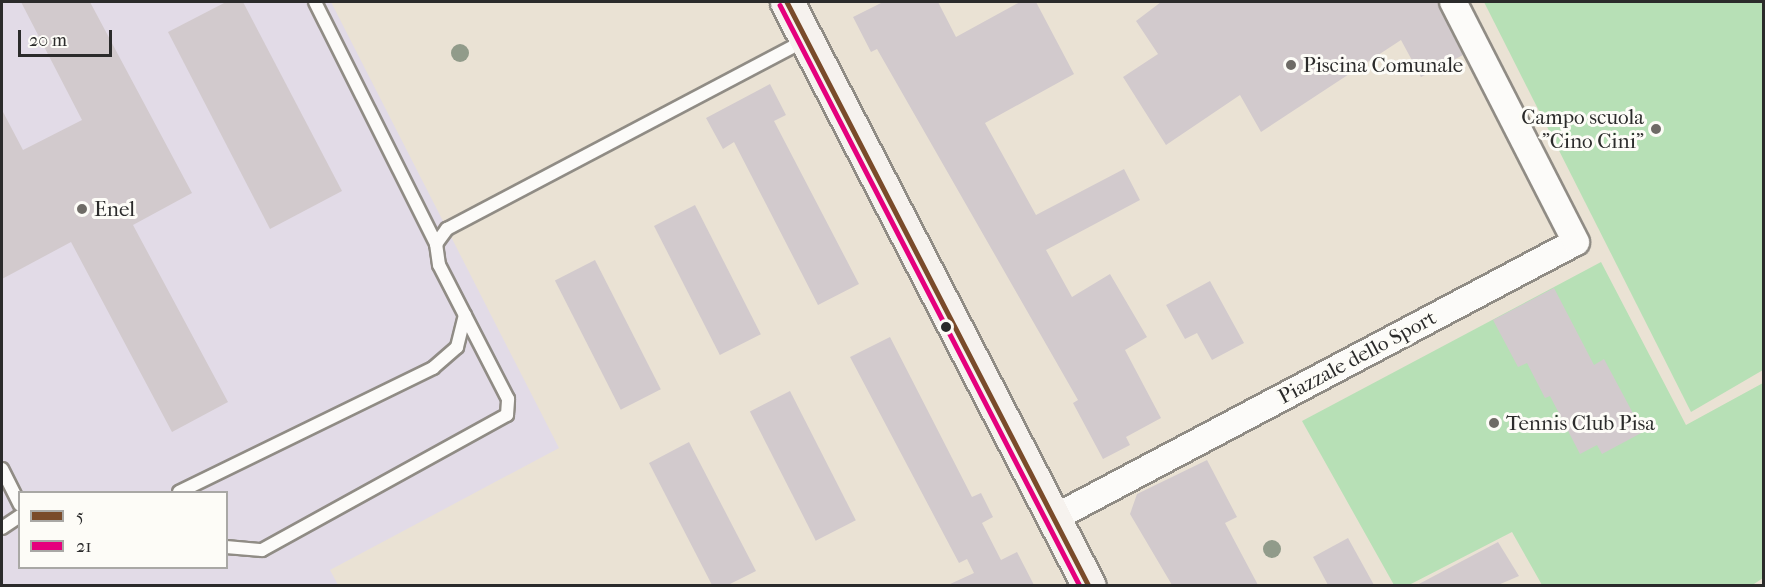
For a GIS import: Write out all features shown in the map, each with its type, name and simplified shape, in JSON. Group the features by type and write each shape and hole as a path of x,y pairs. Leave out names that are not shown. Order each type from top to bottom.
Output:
{"street":[{"path":"788,2 1089,585"},
{"name":"Piazzale dello Sport","path":"1054,518 1576,242 1453,2"}],"lane":[{"path":"228,547 262,550 507,415 508,399 439,265 436,244 315,2"},
{"path":"436,244 447,229 807,40"},
{"path":"181,491 433,368 457,347 465,315"},
{"path":"2,469 18,501"},
{"path":"198,491 207,479"},
{"path":"2,528 18,517"}],"shaded area":[{"path":"2,2 331,2 559,448 330,570 338,585 2,585"}],"green space":[{"name":"Campo scuola \"Cino Cini\"","path":"1484,2 1763,2 1763,370 1691,412"},
{"name":"Tennis Club Pisa","path":"1601,262 1686,425 1763,383 1763,578 1751,586 1542,585 1512,532 1409,585 1394,585 1302,421"}],"building":[{"name":"Enel","path":"21,2 90,2 192,193 133,225 228,402 172,432 71,242 2,279 2,110 23,150 82,120"},
{"path":"226,2 243,2 342,191 270,229 168,32"},
{"path":"883,2 938,2 956,37 1020,2 1036,2 1074,74 985,123 1036,215 1124,169 1140,200 1046,250 1072,297 1110,274 1147,337 1125,350 1161,418 1126,437 1130,445 1103,459 1073,403 1078,400 877,49 871,52 853,17"},
{"name":"Piscina Comunale","path":"1161,2 1437,2 1463,55 1421,77 1401,40 1261,132 1240,95 1166,145 1123,77 1158,54 1136,21"},
{"path":"770,84 786,115 774,121 859,284 818,305 734,142 723,149 706,118"},
{"path":"695,205 761,334 720,355 654,226"},
{"path":"595,260 661,389 621,410 555,280"},
{"path":"1210,281 1244,343 1212,360 1197,333 1185,339 1166,305"},
{"path":"1554,288 1594,365 1604,359 1643,432 1602,454 1597,445 1580,454 1550,396 1545,398 1527,363 1518,367 1493,320"},
{"path":"890,337 972,497 981,493 993,517 982,523 1001,560 1017,552 1034,585 948,585 974,573 967,559 959,563 850,357"},
{"path":"790,391 856,520 816,541 750,411"},
{"path":"689,442 756,571 728,585 712,585 649,463"},
{"path":"1207,460 1237,517 1225,523 1258,585 1172,585 1130,514 1137,494"},
{"path":"1348,538 1374,585 1328,585 1313,557"},
{"path":"1498,542 1519,576 1498,585 1417,585"}],"transit line":[{"name":"5","path":"787,2 1089,586"},
{"name":"21","path":"780,5 1080,586"}],"place":[{"name":"Piscina Comunale","path":"1291,65"},
{"name":"Campo scuola \"Cino Cini\"","path":"1656,129"},
{"name":"Enel","path":"82,209"},
{"name":"Tennis Club Pisa","path":"1494,423"}]}
